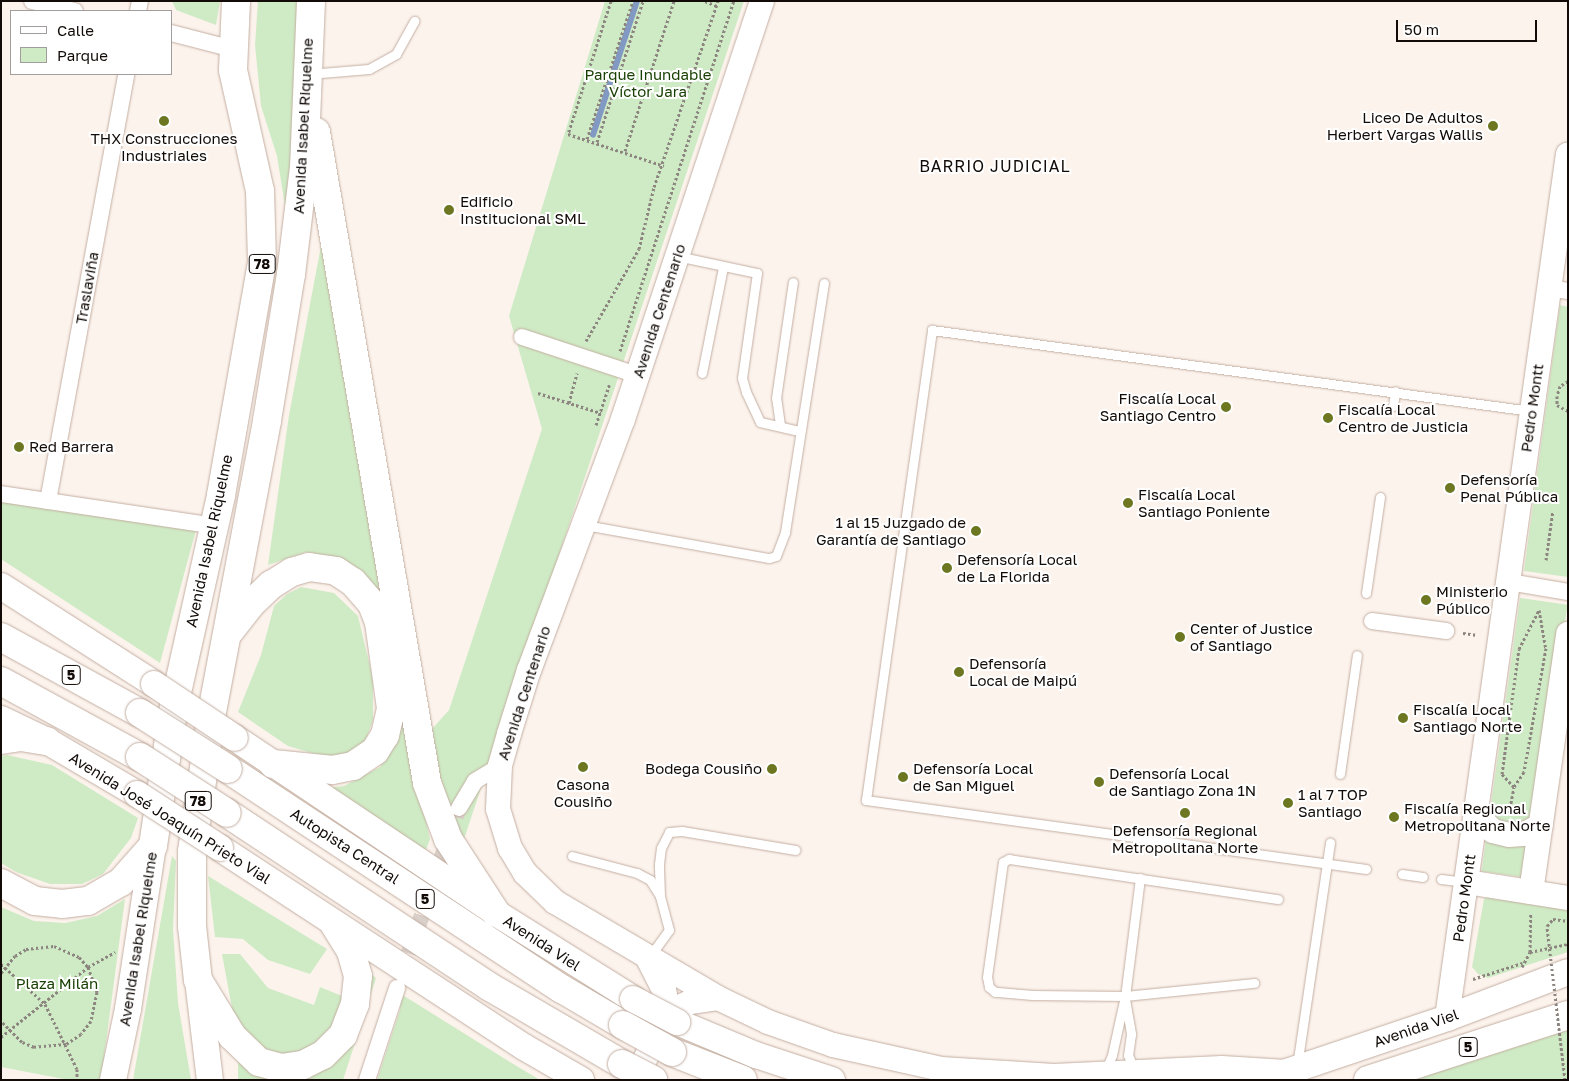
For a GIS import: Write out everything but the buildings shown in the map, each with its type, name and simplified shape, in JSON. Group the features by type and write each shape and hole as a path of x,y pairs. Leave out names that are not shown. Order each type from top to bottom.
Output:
{"highway":[{"name":"Avenida Isabel Riquelme","path":"153,846 174,706 214,526 259,288 263,236 260,191 236,90 232,49 236,1"},
{"name":"Avenida Isabel Riquelme","path":"198,980 192,926 192,852 225,638 267,421 291,274 304,167 306,70 311,1"},
{"path":"306,70 427,783 448,839 496,913"},
{"path":"225,638 261,593 286,574 304,568 328,569 344,576 367,596 376,613 385,650 391,698 387,728 380,744 369,757 345,768 311,770 274,764"},
{"name":"Autopista Central","path":"1,637 140,713 562,989 672,1052 743,1080"},
{"path":"1,681 140,757 227,812 490,987 628,1072 652,1080"},
{"path":"1,740 22,736 46,741"},
{"path":"1,883 35,901 62,904 88,901 122,882 153,846"},
{"path":"198,980 221,1021 252,1057 281,1068 309,1062 328,1051 343,1035 357,996 355,960 335,925"},
{"name":"5","path":"1368,1080 1568,1015"}],"main road":[{"path":"1,586 274,764"},
{"name":"Avenida José Joaquín Prieto Vial","path":"1,720 46,741 137,794 335,925"},
{"name":"Avenida Viel","path":"274,764 496,913 633,999 756,1055 832,1080"},
{"name":"Avenida Isabel Riquelme","path":"113,1080 139,943 153,846"},
{"path":"335,925 581,1080"},
{"name":"Avenida Viel","path":"1282,1074 1447,1018 1568,972"},
{"name":"Avenida Isabel Riquelme","path":"198,980 210,1080"}],"street":[{"path":"32,1 71,10"},
{"name":"Avenida Centenario","path":"762,1 585,525 529,670 500,766 498,809 503,829 525,873 556,902 648,959 718,998 798,1033 905,1063 941,1070 1035,1075 1136,1073 1222,1068 1282,1074"},
{"path":"172,33 232,49"},
{"name":"Traslaviña","path":"48,501 126,75"},
{"name":"Pedro Montt","path":"1447,1018 1532,411 1558,290 1568,154"},
{"path":"522,337 637,375"},
{"path":"1,494 214,526"},
{"path":"1508,582 1568,592"},
{"path":"1372,621 1446,631"},
{"path":"1531,892 1568,634"},
{"path":"459,808 475,781 500,766"},
{"path":"1476,816 1493,831 1506,835 1525,834 1541,825"},
{"path":"1467,882 1568,898"},
{"path":"648,959 664,990 673,1017"},
{"path":"367,1080 397,988"},
{"path":"628,1072 673,1017 690,1002 718,998"}],"lane":[{"path":"306,70 321,73 369,69 396,54 414,22"},
{"path":"677,256 757,273 742,378 760,422 780,425 799,431"},
{"path":"702,373 723,267"},
{"path":"780,425 776,398 793,282"},
{"path":"585,525 769,558 776,556 785,532 799,431 824,283"},
{"path":"1366,869 1326,865 866,800 932,330 1532,411"},
{"path":"1393,406 1395,391"},
{"path":"1366,593 1380,497"},
{"path":"1340,774 1357,655"},
{"path":"648,959 669,930 660,896 661,848 669,832 682,831 795,850"},
{"path":"1282,1074 1330,842"},
{"path":"572,856 638,873 650,880 660,896"},
{"path":"1254,983 1124,996 1032,995 995,992 989,987 987,977 1000,871 1003,862 1009,859 1278,899"},
{"path":"1402,874 1423,877"},
{"path":"1103,1074 1112,1055 1124,996 1140,878"},
{"path":"1441,879 1467,882"},
{"path":"1124,996 1131,1034 1128,1055 1136,1073"}],"path":[{"path":"611,1 568,134 625,151 664,166"},
{"path":"587,139 633,1"},
{"path":"597,142 643,1"},
{"path":"625,151 674,1"},
{"path":"705,1 717,6"},
{"path":"569,403 580,356 589,331 639,248 645,217 664,166 718,1"},
{"path":"595,428 734,1"},
{"path":"1568,381 1560,386 1557,396 1558,405 1568,411"},
{"path":"538,392 606,415"},
{"path":"1546,560 1553,510"},
{"path":"1506,835 1514,787 1524,772 1546,648 1539,610 1519,649 1502,774 1514,787"},
{"path":"1467,634 1477,635"},
{"path":"1531,892 1530,952 1568,944"},
{"path":"1565,1080 1547,926 1553,919 1568,921"},
{"path":"1,1037 45,1004 88,967 139,943"},
{"path":"1,973 3,965 15,956 40,946 67,950 88,967 97,992 97,1006 82,1034 66,1044 34,1047 9,1032 1,1021"},
{"path":"1452,986 1522,964"},
{"path":"3,965 45,1004 77,1069 77,1080"}],"green space":[{"path":"172,1 220,1 216,25 176,10"},
{"path":"258,1 302,1 288,225 277,156 261,106 255,45"},
{"name":"Parque Inundable Víctor Jara","path":"605,1 744,1 462,845 441,801 432,729 449,710 542,429 509,316"},
{"path":"321,246 386,599 334,557 306,552 268,565 289,415"},
{"path":"1560,305 1568,307 1568,577 1524,571"},
{"path":"1,497 196,530 160,663 1,559"},
{"path":"301,587 334,593 358,616 373,679 373,720 365,742 348,753 328,758 288,746 238,712 261,655 274,606 287,594"},
{"path":"1520,598 1568,605 1529,878 1482,871"},
{"path":"401,713 430,839 426,850 326,788 344,786 380,767 393,747"},
{"path":"7,755 52,765 138,818 131,838 103,874 82,884 50,884 16,872 1,863 1,756"},
{"path":"172,856 176,861 173,929 178,1003 191,1080 133,1080"},
{"path":"208,876 327,949 310,974 268,960 243,939 215,937"},
{"path":"1490,895 1568,908 1568,952 1488,978 1478,974 1472,967 1484,899"},
{"name":"Plaza Milán","path":"125,899 101,1080 69,1080 1,1067 1,907 34,921 65,923 97,916"},
{"path":"222,954 240,954 268,988 314,1005 320,987 342,996 340,1011 322,1045 274,1061 236,1030"},
{"path":"363,967 376,978 343,1080 238,1080 238,1062 250,1069 316,1072"},
{"path":"401,994 540,1080 377,1080 400,1010"},
{"path":"1568,1030 1568,1080 1412,1080 1463,1064"}],"waterway":[{"path":"593,135 637,1"}],"tunnel":[{"path":"401,976 459,808"}],"place":[{"name":"THX Construcciones Industriales","path":"164,121"},
{"name":"Liceo De Adultos Herbert Vargas Wallis","path":"1493,126"},
{"name":"Edificio Institucional SML","path":"449,210"},
{"name":"Fiscalía Local Santiago Centro","path":"1226,407"},
{"name":"Fiscalía Local Centro de Justicia","path":"1328,418"},
{"name":"Red Barrera","path":"19,447"},
{"name":"Defensoría Penal Pública","path":"1450,488"},
{"name":"Fiscalía Local Santiago Poniente","path":"1128,503"},
{"name":"1 al 15 Juzgado de Garantía de Santiago","path":"976,531"},
{"name":"Defensoría Local de La Florida","path":"947,568"},
{"name":"Ministerio Público","path":"1426,600"},
{"name":"Center of Justice of Santiago","path":"1180,637"},
{"name":"Defensoría Local de Maipú","path":"959,672"},
{"name":"Fiscalía Local Santiago Norte","path":"1403,718"},
{"name":"Casona Cousiño","path":"583,767"},
{"name":"Bodega Cousiño","path":"772,769"},
{"name":"Defensoría Local de San Miguel","path":"903,777"},
{"name":"Defensoría Local de Santiago Zona 1N","path":"1099,782"},
{"name":"1 al 7 TOP Santiago","path":"1288,803"},
{"name":"Defensoría Regional Metropolitana Norte","path":"1185,813"},
{"name":"Fiscalía Regional Metropolitana Norte","path":"1394,817"}],"district":[{"name":"BARRIO JUDICIAL","path":"995,166"}]}
